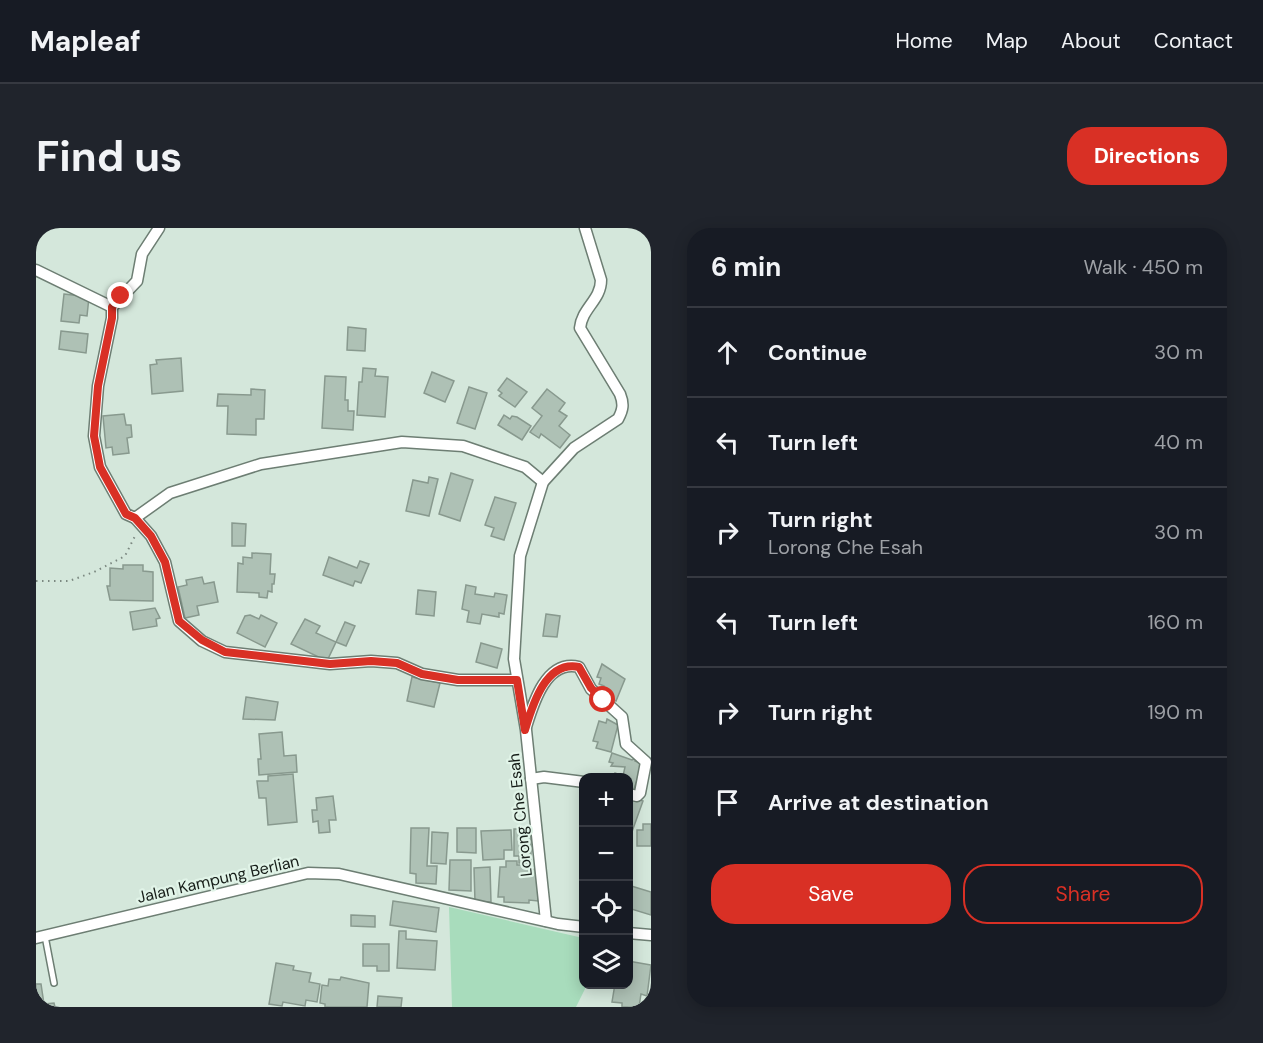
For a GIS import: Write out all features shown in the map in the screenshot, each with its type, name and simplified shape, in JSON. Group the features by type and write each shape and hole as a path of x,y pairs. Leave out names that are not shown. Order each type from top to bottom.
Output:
{"street":[{"path":"159,228 142,254 137,281 112,307 112,318 98,386 94,436 100,467 126,514 135,518 151,536 165,562 179,621 202,640 225,652 330,664 371,661 397,663 422,674 458,680 517,680"},
{"name":"Lorong Che Esah","path":"546,921 531,779 517,680 514,628 520,556 543,482 574,448 618,419 622,413 620,394 580,328 584,314 599,296 602,288 602,280 585,228"},
{"path":"36,270 112,307"},
{"path":"135,518 170,493 261,464 402,442 463,446 525,467 543,482"},
{"path":"525,730 534,700 550,676 565,667 579,667 591,688 622,717 626,744 646,762 640,793 637,796 633,795"},
{"path":"531,779 544,777 579,782"},
{"name":"Jalan Kampung Berlian","path":"40,937 308,873 339,874 546,921 579,926"},
{"path":"633,933 651,935"}],"lane":[{"path":"40,937 54,983"}],"path":[{"path":"36,582 69,581 125,556 135,537 135,518"}],"green space":[{"path":"449,907 579,937 579,989 585,989 576,1007 452,1007"}],"building":[{"path":"64,294 89,297 87,316 80,315 79,323 61,321"},
{"path":"348,327 366,329 365,351 347,350"},
{"path":"61,331 88,334 86,353 59,349"},
{"path":"181,358 183,391 152,394 150,365 157,364 156,360"},
{"path":"363,368 376,369 375,376 388,377 385,417 357,415 359,382 362,382"},
{"path":"432,372 454,381 445,402 424,393"},
{"path":"325,376 346,377 345,400 348,400 348,411 354,411 353,430 322,428"},
{"path":"507,378 527,392 515,407 499,396 502,393 498,390"},
{"path":"469,387 487,393 475,429 457,423"},
{"path":"251,389 265,390 264,419 256,419 256,435 227,434 228,406 217,406 218,394 251,395"},
{"path":"547,389 565,403 559,411 567,416 559,426 570,435 560,448 541,434 539,438 530,432 542,416 532,408"},
{"path":"124,414 126,425 131,425 132,437 127,438 129,453 113,455 112,447 106,448 103,416"},
{"path":"504,415 510,419 512,416 517,417 531,426 522,440 498,425"},
{"path":"451,473 473,480 460,521 439,514"},
{"path":"429,477 438,479 429,516 406,511 413,480 428,483"},
{"path":"495,497 516,503 504,540 491,536 494,528 485,525"},
{"path":"232,523 246,524 245,546 232,546"},
{"path":"252,553 271,554 270,574 275,574 272,592 268,591 267,598 259,597 259,593 237,592 238,563 243,564 243,557 252,558"},
{"path":"329,557 357,568 360,561 369,564 361,583 355,581 353,586 323,575"},
{"path":"123,565 143,565 143,571 153,572 153,601 110,600 107,586 110,586 110,568 123,569"},
{"path":"202,577 204,584 214,582 218,602 197,606 199,615 185,618 178,587 187,585 186,580"},
{"path":"466,585 476,587 475,594 494,597 495,593 507,595 504,614 499,613 499,617 482,614 480,624 467,622 469,611 462,609"},
{"path":"418,590 436,592 434,616 416,614"},
{"path":"155,608 160,618 156,619 157,626 133,630 130,612"},
{"path":"546,614 560,616 557,637 543,636"},
{"path":"250,615 259,619 261,615 277,623 265,647 237,633 245,616"},
{"path":"305,619 320,626 316,633 336,642 327,661 291,644"},
{"path":"345,622 355,626 346,646 336,642"},
{"path":"481,643 502,649 497,668 476,662"},
{"path":"602,664 625,679 616,701 601,695 604,686 599,684 601,678 597,677"},
{"path":"412,677 440,683 434,707 407,701"},
{"path":"246,697 278,702 275,720 243,719"},
{"path":"607,719 618,725 611,752 596,748 598,742 593,741 599,721 606,723"},
{"path":"282,732 284,756 296,755 297,772 259,775 258,759 261,759 259,734"},
{"path":"612,753 632,760 636,758 635,761 643,764 633,791 633,773 624,773 625,767 611,766 613,763 609,762"},
{"path":"293,774 297,822 268,825 266,798 259,798 257,781 268,781 268,776"},
{"path":"333,796 336,820 329,820 330,832 319,833 318,821 313,822 312,810 317,810 316,798"},
{"path":"633,798 643,801 633,829"},
{"path":"643,824 651,824 651,846 637,846 637,830 643,830"},
{"path":"411,828 429,828 427,866 437,866 436,884 416,883 416,874 410,873"},
{"path":"457,828 476,828 476,853 457,852"},
{"path":"514,829 531,829 531,863 519,863 519,856 514,856"},
{"path":"511,830 512,850 504,850 504,859 483,860 481,831"},
{"path":"432,832 448,833 446,864 431,863"},
{"path":"450,860 471,860 471,891 449,890"},
{"path":"506,861 517,861 517,865 531,865 531,869 539,870 538,901 504,902 504,897 498,897 500,867 506,867"},
{"path":"490,867 491,902 475,902 474,868"},
{"path":"633,887 651,892 651,915 633,910"},
{"path":"393,901 439,908 436,932 390,925"},
{"path":"351,915 375,916 375,927 351,926"},
{"path":"399,931 406,931 406,939 437,941 435,970 397,968"},
{"path":"363,944 389,944 389,971 377,971 377,966 363,966"},
{"path":"633,962 651,965 647,996 641,994 639,1007 622,1007 622,1003 612,1002 614,989 633,989"},
{"path":"276,963 294,966 293,970 311,973 309,982 320,984 317,1002 306,1000 305,1006 283,1002 282,1006 269,1004"},
{"path":"341,977 369,983 367,1007 325,1007 325,1004 320,1003 322,985 328,986 329,979 340,980"},
{"path":"36,984 41,984 44,1004 54,1003 55,1007 36,1007"},
{"path":"378,996 402,998 401,1007 377,1007"}],"route":[{"path":"121,296 112,307 112,318 98,386 94,436 100,467 126,514 135,518 151,536 165,562 179,621 202,640 225,652 330,664 371,661 397,663 422,674 458,680 517,680 525,730 534,700 550,676 565,667 579,667 591,688 603,700"}]}
